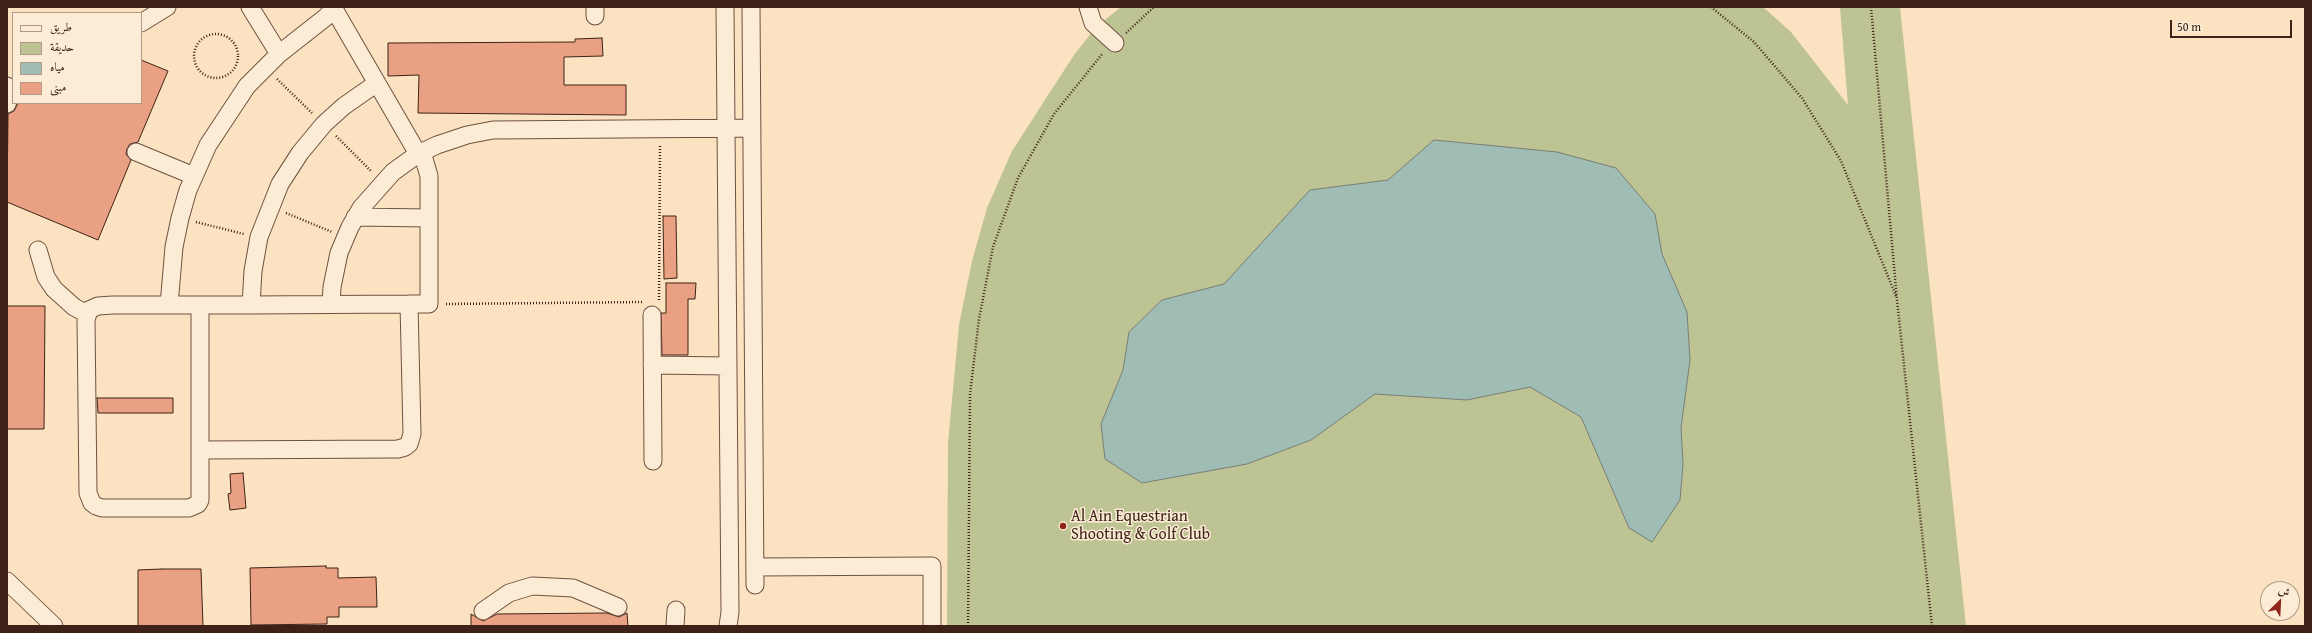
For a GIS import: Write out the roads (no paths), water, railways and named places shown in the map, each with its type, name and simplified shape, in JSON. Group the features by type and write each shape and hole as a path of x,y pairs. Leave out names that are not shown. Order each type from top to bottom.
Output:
{"street":[{"path":"142,22 167,7"},
{"path":"250,7 278,54"},
{"path":"725,7 730,612 728,626"},
{"path":"751,7 755,585"},
{"path":"1088,7 1093,23 1115,43"},
{"path":"87,314 98,306 169,305 200,304 429,304 429,176 420,153 377,83 334,8 278,54 247,86 234,103 208,145 194,176 180,218 174,247 169,305"},
{"path":"251,305 253,271 260,237 270,207 293,163 315,134 344,106 377,83"},
{"path":"7,86 10,95 7,104"},
{"path":"331,304 335,270 345,237 355,217 382,182 420,153 452,139 493,130 752,128"},
{"path":"136,152 194,176"},
{"path":"355,217 429,218"},
{"path":"38,250 44,270 54,289 69,303 87,314"},
{"path":"87,314 88,492 92,503 102,508 194,506 198,504 202,496 200,304"},
{"path":"201,450 398,449 409,444 412,434 409,304"},
{"path":"649,307 652,365 653,461"},
{"path":"652,365 728,366"},
{"path":"755,567 932,566 932,626"},
{"path":"7,581 54,626"},
{"path":"483,611 509,592 532,586 572,588 618,607"}],"water":[{"path":"1434,140 1557,152 1616,168 1655,214 1662,254 1687,312 1690,360 1681,428 1683,464 1680,500 1652,542 1629,528 1581,417 1530,387 1467,400 1375,394 1311,440 1247,464 1142,483 1105,459 1101,424 1123,370 1129,332 1162,300 1224,284 1310,190 1388,180"}],"place":[{"name":"Al Ain Equestrian Shooting & Golf Club","path":"1063,526"}]}
